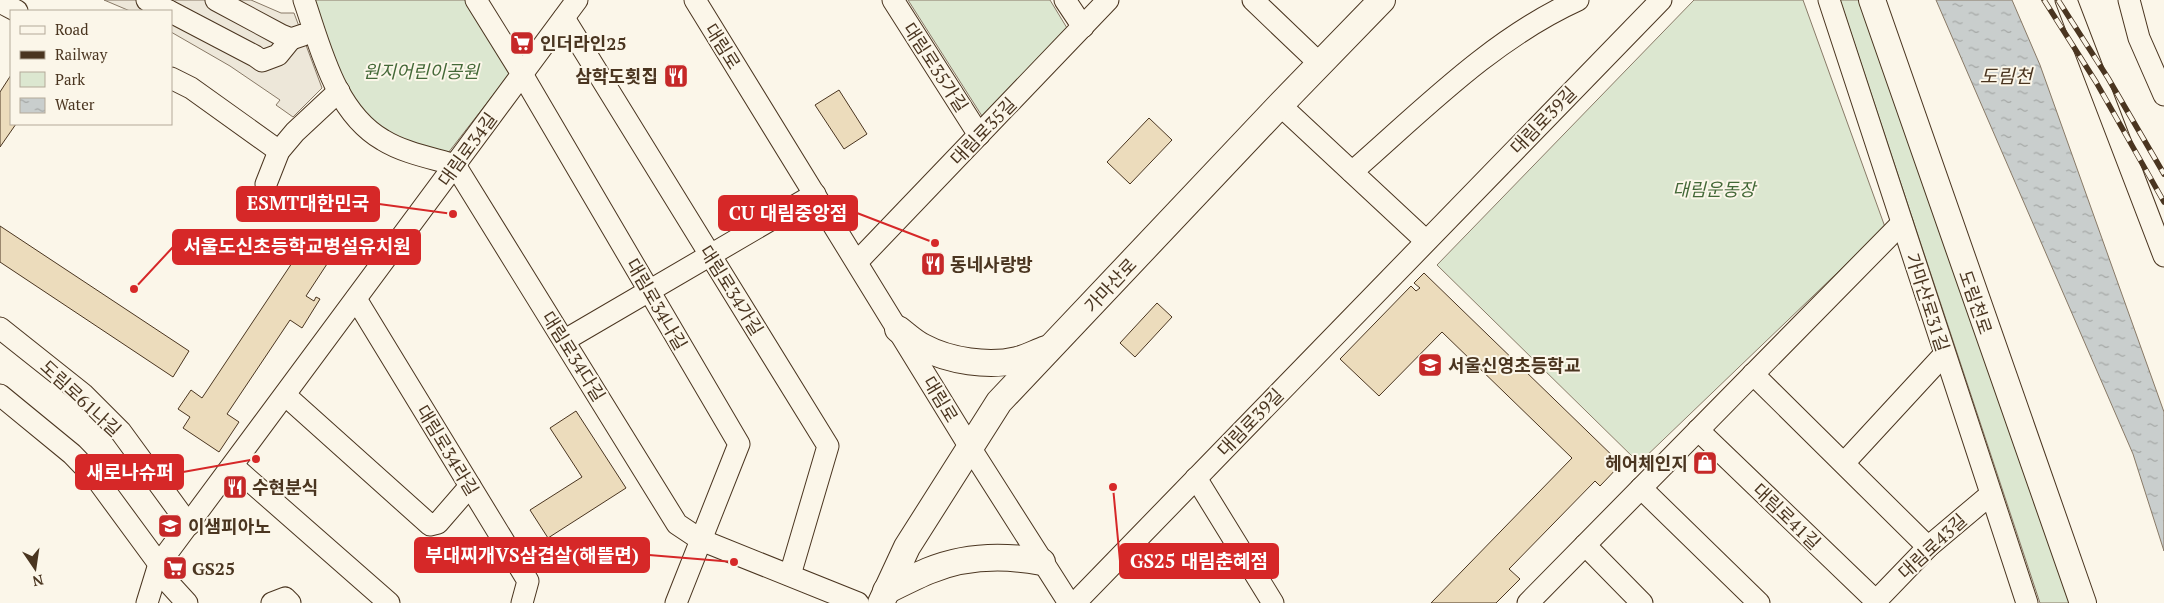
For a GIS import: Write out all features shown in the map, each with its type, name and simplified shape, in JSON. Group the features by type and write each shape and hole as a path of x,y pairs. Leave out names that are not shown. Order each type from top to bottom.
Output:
{"main road":[{"name":"가마산로","path":"884,597 906,547 999,402 1382,0"},
{"name":"도림천로","path":"1872,0 2083,603"},
{"path":"898,329 923,347 947,356 969,360 997,363 1018,360 1052,347"},
{"path":"884,597 930,570 963,561 1021,558 1042,562"}],"street":[{"path":"147,0 166,10"},
{"path":"216,0 291,39"},
{"path":"304,0 339,91 359,120 384,140 402,149 455,165"},
{"name":"대림로34나길","path":"476,0 522,74 739,444 701,540"},
{"name":"대림로34길","path":"147,603 159,564 577,0"},
{"name":"대림로","path":"695,0 971,448 1069,603"},
{"name":"대림로35가길","path":"893,0 979,135"},
{"path":"1065,0 1082,27"},
{"name":"대림로35길","path":"857,262 1108,0"},
{"path":"1253,0 1320,64"},
{"path":"1352,172 1480,60 1551,12 1578,0"},
{"name":"대림로39길","path":"1075,603 1661,0"},
{"name":"가마산로31길","path":"1829,0 2027,603"},
{"path":"2066,0 2164,256"},
{"path":"2129,0 2139,38 2164,96"},
{"path":"0,2 15,10"},
{"path":"172,13 262,61 278,55 291,39 316,32"},
{"name":"대림로34가길","path":"564,18 828,446 790,576"},
{"path":"172,78 191,88 279,151"},
{"path":"266,184 279,151 294,132 339,91"},
{"path":"1280,105 1426,241"},
{"name":"대림로34다길","path":"455,165 565,340 677,524 701,540"},
{"path":"565,340 815,194"},
{"path":"1538,600 1585,545 1902,223"},
{"name":"대림로34라길","path":"356,299 528,581 522,603"},
{"name":"도림로61나길","path":"0,328 83,394 120,432 189,525"},
{"name":"가마산로31길","path":"1844,464 1940,359"},
{"path":"1753,374 1928,547"},
{"path":"0,395 72,454 98,481 159,564 166,580 187,603"},
{"path":"285,395 430,525 438,523 470,486"},
{"name":"대림로41길","path":"1698,430 1876,602"},
{"path":"233,466 389,603"},
{"path":"1196,478 1273,603"},
{"path":"1641,488 1759,603"},
{"name":"대림로43길","path":"1876,602 1928,547 1991,494"},
{"path":"676,603 701,540 858,603"},
{"path":"1585,545 1642,603"},
{"path":"272,603 285,598 290,603"}],"green space":[{"name":"원지어린이공원","path":"311,0 466,0 511,72 448,153 384,134 344,87"},
{"path":"908,0 1050,0 1067,28 982,116"},
{"name":"대림운동장","path":"1694,0 1803,0 1885,227 1639,463 1437,265"},
{"path":"1840,0 1864,0 2072,603 2040,603"}],"shaded area":[{"path":"104,0 251,0 281,13 294,13 322,88 293,117 276,105 280,100 230,66 172,33 172,10 128,10"}],"water":[{"name":"도림천","path":"1936,0 2012,0 2040,65 2164,412 2164,551 2133,454"}],"building":[{"path":"10,77 10,125 15,125 0,147 0,92"},
{"path":"839,90 867,134 844,149 815,105"},
{"path":"1149,118 1172,140 1130,184 1107,162"},
{"path":"0,226 189,351 173,377 0,262"},
{"path":"302,248 327,264 306,296 314,301 316,297 320,299 302,328 290,320 227,414 239,422 219,452 183,428 190,417 178,409 191,390 202,398"},
{"path":"1424,273 1621,464 1600,486 1595,481 1509,569 1520,579 1496,603 1431,603 1572,458 1442,332 1379,396 1340,359 1411,286 1416,291 1420,288 1414,283"},
{"path":"1157,303 1172,317 1135,357 1120,343"},
{"path":"576,411 626,488 548,538 530,510 582,477 550,428"}],"railway":[{"path":"2044,0 2096,82 2164,202"},
{"path":"2058,0 2108,78 2164,174"}],"place":[{"name":"인더라인25","path":"522,43"},
{"name":"삼학도횟집","path":"676,76"},
{"name":"ESMT대한민국","path":"453,214"},
{"name":"CU 대림중앙점","path":"935,243"},
{"name":"동네사랑방","path":"933,264"},
{"name":"서울도신초등학교병설유치원","path":"134,289"},
{"name":"서울신영초등학교","path":"1430,365"},
{"name":"새로나슈퍼","path":"256,459"},
{"name":"헤어체인지","path":"1705,463"},
{"name":"수현분식","path":"235,487"},
{"name":"GS25 대림춘혜점","path":"1113,487"},
{"name":"이샘피아노","path":"170,526"},
{"name":"부대찌개VS삼겹살(해뜰면)","path":"734,562"},
{"name":"GS25","path":"175,568"}]}
